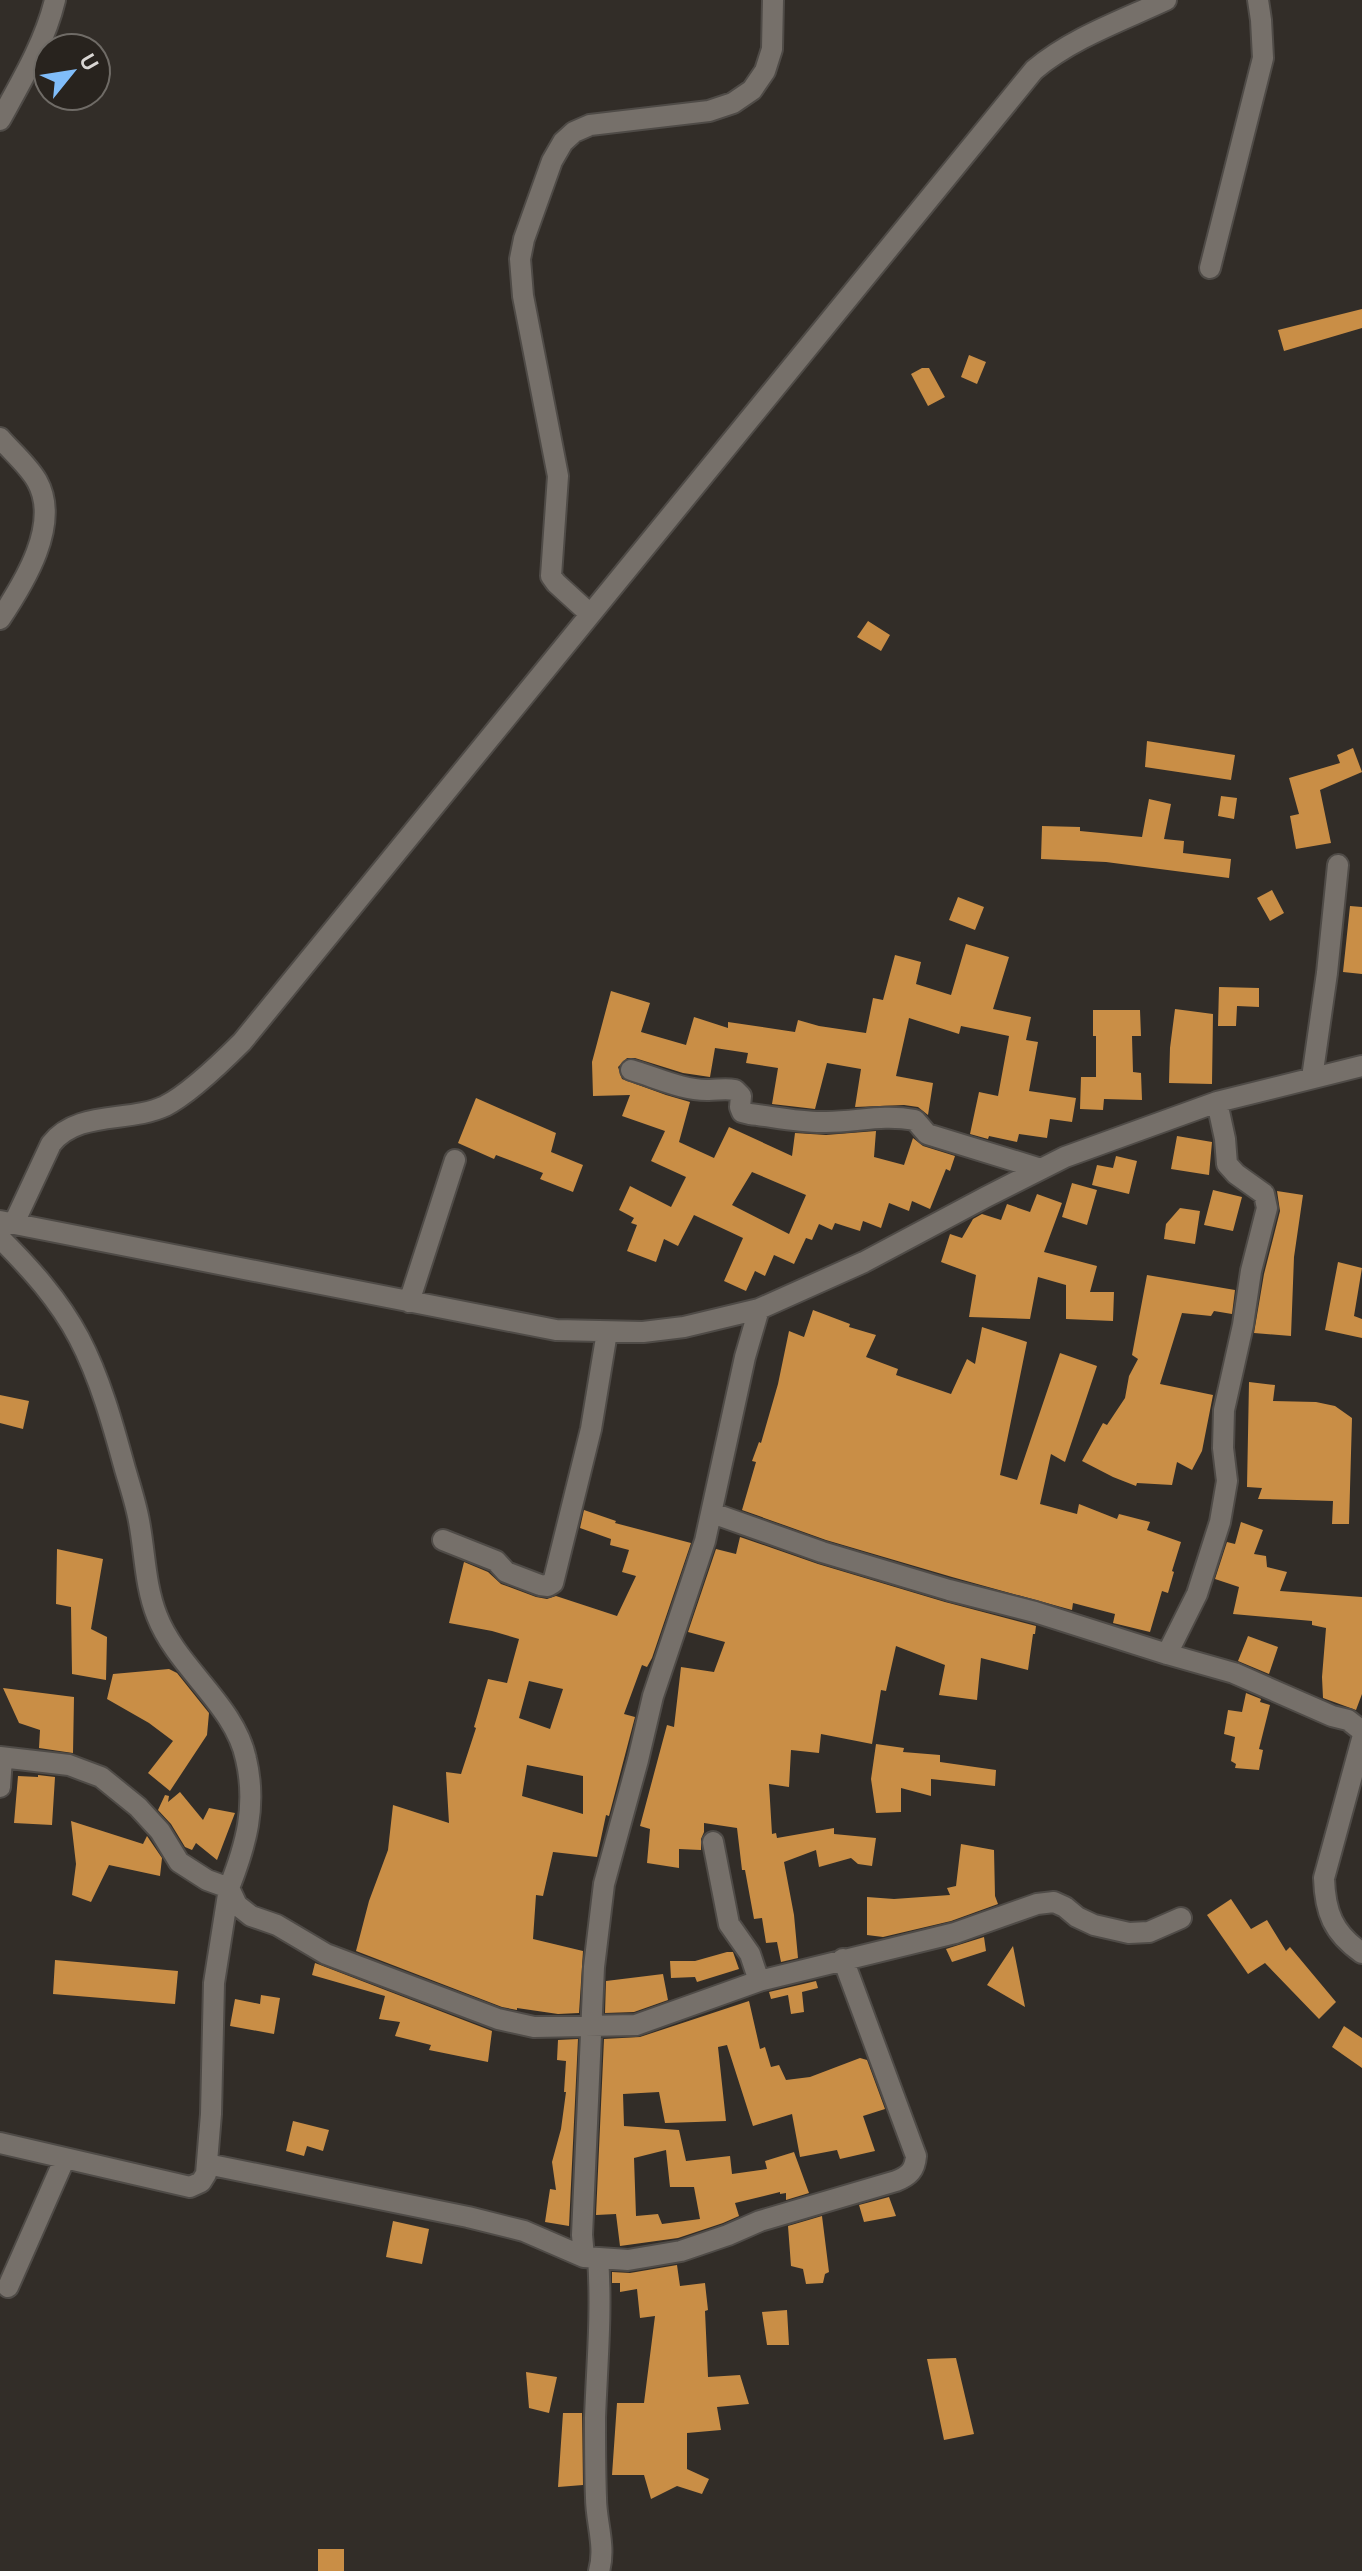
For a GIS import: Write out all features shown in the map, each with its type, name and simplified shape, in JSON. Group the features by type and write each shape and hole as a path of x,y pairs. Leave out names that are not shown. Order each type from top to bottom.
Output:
{"street":[{"path":"0,120 22,80 51,16 55,0"},
{"path":"590,614 551,576 558,476 523,296 520,259 524,239 552,161 563,142 574,132 590,125 614,121 709,111 733,103 752,90 765,71 772,49 773,0"},
{"path":"5,1227 58,1135 72,1126 164,1107 242,1042 1034,70 1051,55 1166,0"},
{"path":"1210,268 1263,58 1258,0"},
{"path":"0,438 37,480 46,509 37,554 0,619"},
{"path":"1312,1078 1338,865"},
{"path":"5,1227 556,1330 643,1332 684,1327 759,1309 864,1262 1065,1157 1217,1102 1362,1066"},
{"path":"631,1070 708,1091 721,1088 735,1090 741,1096 742,1112 750,1114 818,1122 874,1117 915,1120 927,1134 1041,1169"},
{"path":"1167,1654 1197,1594 1220,1522 1227,1481 1223,1448 1224,1410 1243,1325 1251,1271 1267,1208 1264,1194 1227,1164 1217,1102"},
{"path":"409,1302 455,1160"},
{"path":"0,2143 190,2187 201,2182 206,2174 211,2114 214,1983 229,1888 244,1848 251,1808 246,1759 239,1737 218,1704 184,1663 157,1617 145,1574 139,1521 113,1427 79,1338 5,1227"},
{"path":"599,2571 602,2563 595,2478 601,2288 582,2235 594,1967 604,1884 653,1696 690,1590 712,1513 745,1357 759,1309"},
{"path":"443,1540 496,1561 506,1572 540,1585 553,1583 591,1429 607,1332"},
{"path":"712,1513 822,1552 1035,1612 1234,1673 1348,1720 1362,1731"},
{"path":"1362,1739 1324,1878 1329,1917 1341,1937 1362,1953"},
{"path":"0,1787 1,1758 69,1765 101,1777 138,1807 160,1831 179,1862 207,1880 229,1888 237,1905 251,1916 277,1925 326,1954 498,2019 534,2027 636,2025 759,1981 955,1933 1037,1904 1054,1902 1094,1925 1129,1933 1149,1932 1181,1918"},
{"path":"713,1842 729,1924 750,1954 759,1981"},
{"path":"207,2164 482,2220 524,2231 591,2258 628,2260 681,2251 760,2221 906,2178 915,2166 916,2156 843,1959"},
{"path":"8,2287 65,2158"}],"building":[{"path":"1362,309 1362,328 1284,351 1278,330"},
{"path":"969,355 986,362 977,384 961,377"},
{"path":"929,368 945,397 928,406 911,374"},
{"path":"868,621 890,635 881,651 857,637"},
{"path":"1147,741 1235,755 1231,780 1145,767"},
{"path":"1353,748 1362,772 1320,790 1331,843 1296,849 1290,816 1299,814 1289,778 1340,763 1337,755"},
{"path":"1221,796 1237,798 1234,819 1218,816"},
{"path":"1149,799 1171,804 1164,839 1184,841 1183,853 1231,859 1229,878 1106,862 1041,859 1042,826 1080,827 1080,831 1142,837"},
{"path":"1272,890 1284,913 1270,921 1257,898"},
{"path":"958,897 984,907 975,930 949,920"},
{"path":"1350,906 1362,907 1362,974 1343,972"},
{"path":"966,944 1009,957 993,1009 1031,1017 1026,1040 1038,1042 1029,1091 1076,1098 1072,1122 1050,1119 1047,1138 1019,1134 1017,1142 970,1134 979,1092 998,1096 1009,1036 961,1026 959,1034 909,1018 896,1076 933,1083 928,1115 918,1107 904,1105 855,1107 861,1069 827,1063 815,1109 772,1104 778,1068 746,1063 748,1053 715,1048 710,1077 627,1058 618,1067 622,1079 690,1102 679,1142 714,1158 729,1127 792,1156 795,1133 826,1135 876,1131 874,1157 904,1165 913,1138 923,1146 955,1156 950,1171 946,1169 930,1209 912,1201 909,1211 889,1203 881,1228 863,1221 860,1231 835,1223 832,1230 819,1224 812,1240 806,1238 794,1264 774,1255 765,1276 755,1271 746,1291 724,1281 743,1238 694,1215 678,1246 664,1239 656,1262 627,1251 637,1225 631,1223 634,1218 619,1210 630,1186 671,1207 686,1177 651,1161 665,1131 622,1116 630,1095 593,1096 592,1062 611,991 650,1003 641,1032 686,1045 694,1017 728,1028 728,1022 795,1032 798,1020 866,1033 873,998 883,1000 895,955 921,962 916,984 951,995","holes":["752,1172 806,1195 789,1234 732,1205"]},
{"path":"1219,987 1259,988 1259,1007 1237,1006 1236,1026 1218,1026"},
{"path":"1175,1009 1213,1014 1212,1084 1169,1083"},
{"path":"1093,1010 1140,1010 1141,1036 1132,1036 1133,1072 1141,1073 1142,1100 1104,1099 1103,1110 1080,1109 1081,1077 1096,1077"},
{"path":"476,1098 556,1133 551,1152 583,1165 573,1192 540,1179 543,1173 496,1155 494,1159 458,1143"},
{"path":"1177,1136 1212,1142 1209,1175 1171,1169"},
{"path":"1116,1156 1137,1161 1129,1194 1092,1185 1097,1165 1113,1168"},
{"path":"1072,1183 1097,1190 1087,1225 1062,1217"},
{"path":"1213,1190 1242,1197 1233,1231 1204,1225"},
{"path":"1277,1191 1303,1195 1294,1257 1291,1336 1254,1333 1264,1274 1280,1211"},
{"path":"1037,1194 1062,1203 1044,1252 1097,1266 1090,1292 1114,1292 1113,1321 1066,1319 1066,1285 1038,1277 1030,1319 969,1317 976,1275 941,1262 950,1234 962,1238 973,1219 982,1214 1001,1220 1007,1204 1030,1212"},
{"path":"1180,1208 1200,1211 1195,1244 1164,1239 1166,1224"},
{"path":"1338,1262 1362,1268 1354,1316 1362,1319 1362,1338 1325,1330"},
{"path":"1147,1275 1235,1290 1232,1314 1214,1311 1211,1316 1182,1313 1160,1384 1213,1395 1202,1451 1192,1470 1177,1462 1172,1485 1137,1483 1136,1486 1082,1461 1103,1423 1107,1425 1125,1398 1129,1376 1138,1359 1132,1355"},
{"path":"813,1310 850,1324 849,1327 876,1335 866,1357 898,1369 896,1375 951,1394 967,1359 975,1364 982,1327 1027,1342 1000,1475 1017,1480 1060,1353 1097,1366 1065,1462 1051,1454 1040,1504 1077,1514 1079,1504 1117,1519 1119,1514 1150,1522 1147,1530 1181,1542 1168,1593 1162,1591 1150,1632 1113,1623 1115,1614 1073,1603 1072,1610 952,1577 826,1540 742,1510 756,1462 752,1461 761,1443 778,1384 789,1331 804,1337"},
{"path":"1249,1382 1275,1385 1273,1401 1316,1402 1335,1406 1352,1418 1349,1524 1332,1524 1333,1501 1258,1499 1262,1488 1247,1487"},
{"path":"0,1395 29,1401 23,1429 0,1423"},
{"path":"584,1510 615,1523 691,1543 652,1658 647,1667 642,1665 624,1714 635,1717 597,1857 553,1852 543,1896 536,1895 533,1939 583,1951 579,2013 558,2014 502,2007 356,1951 369,1901 388,1850 393,1805 449,1823 446,1772 461,1774 488,1679 507,1683 519,1639 449,1623 464,1562 488,1572 501,1584 536,1597 547,1599 556,1596 617,1616 636,1576 622,1572 629,1550 610,1545 611,1539 580,1528","holes":["529,1681 563,1689 550,1729 519,1718","527,1765 583,1776 583,1814 522,1796"]},
{"path":"1241,1522 1263,1530 1254,1554 1266,1556 1267,1567 1287,1572 1280,1591 1362,1597 1362,1694 1356,1710 1323,1698 1326,1628 1312,1625 1312,1621 1233,1614 1239,1587 1215,1579 1227,1542 1235,1544"},
{"path":"740,1537 818,1564 1036,1626 1028,1670 981,1658 977,1700 939,1695 945,1665 896,1646 886,1691 881,1690 872,1744 821,1734 819,1753 791,1750 789,1787 769,1784 772,1834 776,1833 777,1838 834,1828 834,1834 876,1838 872,1866 858,1864 851,1858 819,1867 816,1850 784,1862 798,1958 781,1962 777,1942 766,1943 762,1918 754,1919 745,1870 742,1870 737,1828 704,1823 701,1850 679,1849 679,1868 647,1863 650,1829 640,1826 667,1725 674,1727 681,1667 714,1672 725,1642 688,1632 716,1549 736,1554"},
{"path":"57,1549 103,1559 91,1629 107,1637 106,1680 72,1674 71,1607 56,1604"},
{"path":"1248,1636 1278,1647 1269,1674 1238,1661"},
{"path":"169,1669 177,1673 209,1713 207,1735 170,1791 148,1773 173,1741 107,1699 113,1674"},
{"path":"3,1688 74,1697 73,1753 39,1748 40,1730 19,1723"},
{"path":"1246,1693 1270,1705 1259,1749 1263,1750 1259,1770 1235,1768 1236,1764 1231,1761 1235,1737 1224,1734 1228,1710 1242,1712"},
{"path":"876,1744 904,1748 903,1752 940,1755 940,1762 996,1770 995,1786 931,1779 931,1796 901,1788 901,1812 876,1813 871,1779"},
{"path":"18,1776 55,1777 52,1825 14,1823"},
{"path":"180,1792 203,1820 209,1808 235,1813 217,1860 196,1843 192,1850 185,1847 158,1810 165,1795 169,1796 168,1802"},
{"path":"71,1821 143,1844 147,1836 162,1858 160,1876 109,1865 91,1902 72,1895 76,1864"},
{"path":"961,1844 994,1850 995,1896 998,1904 951,1921 883,1937 867,1935 867,1897 894,1899 950,1895 947,1888 956,1886"},
{"path":"1231,1899 1251,1929 1267,1920 1286,1951 1290,1947 1336,2002 1319,2019 1265,1963 1248,1974 1207,1915"},
{"path":"984,1937 986,1951 952,1962 946,1949"},
{"path":"1013,1946 1025,2007 987,1985"},
{"path":"733,1952 739,1969 697,1982 695,1977 671,1978 670,1961 695,1961"},
{"path":"55,1960 178,1971 175,2004 53,1994"},
{"path":"315,1963 492,2031 488,2062 429,2050 431,2045 395,2036 400,2022 379,2019 385,1996 312,1975"},
{"path":"663,1974 668,2000 634,2012 605,2013 606,1981"},
{"path":"816,1981 818,1988 802,1992 804,2012 791,2014 788,1995 771,1999 769,1992"},
{"path":"261,1995 280,1998 274,2034 230,2026 235,1999 260,2004"},
{"path":"749,2001 760,2049 765,2047 771,2067 779,2065 786,2080 810,2077 860,2058 867,2060 885,2109 863,2116 875,2151 840,2159 837,2150 800,2157 792,2114 753,2126 727,2045 718,2047 726,2121 665,2123 659,2092 623,2094 624,2126 679,2130 686,2161 730,2156 732,2174 767,2169 765,2161 794,2152 809,2193 786,2200 786,2193 780,2192 735,2203 739,2216 723,2223 678,2238 620,2246 616,2214 596,2215 604,2039 640,2037","holes":["666,2150 670,2187 694,2187 700,2219 662,2224 658,2214 636,2216 634,2158"]},
{"path":"1344,2026 1362,2038 1362,2068 1332,2047"},
{"path":"578,2039 569,2226 545,2222 550,2189 556,2190 552,2162 566,2092 566,2061 557,2060 558,2040"},
{"path":"293,2121 329,2130 323,2151 307,2146 304,2156 286,2151"},
{"path":"889,2197 896,2216 864,2222 859,2205"},
{"path":"822,2216 829,2272 825,2274 823,2283 806,2284 803,2269 791,2266 788,2226"},
{"path":"393,2221 429,2229 422,2264 386,2257"},
{"path":"677,2265 680,2286 705,2283 708,2377 740,2375 749,2404 717,2407 721,2430 687,2433 687,2469 709,2479 702,2494 677,2486 651,2499 644,2475 612,2475 617,2403 644,2403 655,2316 640,2318 637,2289 620,2292 620,2283 612,2283 612,2272 630,2273"},
{"path":"787,2310 789,2345 767,2345 762,2312"},
{"path":"956,2358 974,2434 944,2440 927,2359"},
{"path":"526,2372 557,2377 549,2413 529,2408"},
{"path":"563,2413 582,2413 583,2485 558,2487"},
{"path":"318,2549 344,2549 344,2571 318,2571"}]}
